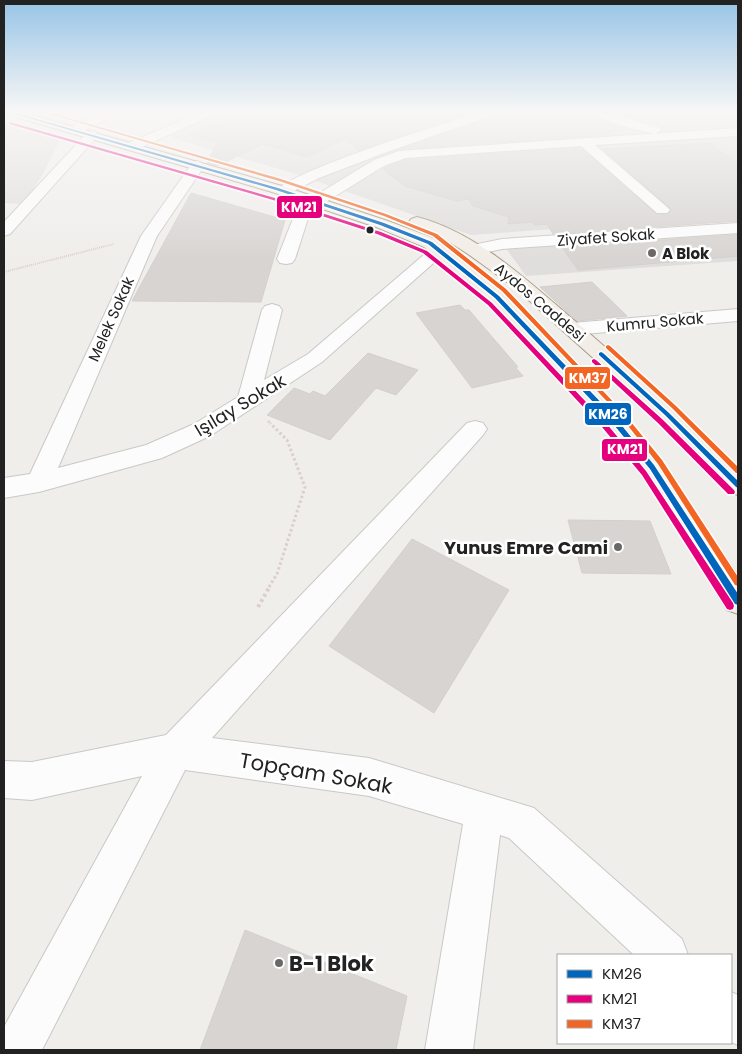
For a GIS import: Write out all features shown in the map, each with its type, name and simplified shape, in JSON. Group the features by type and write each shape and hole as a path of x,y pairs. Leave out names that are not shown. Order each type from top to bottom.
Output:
{"main road":[{"name":"Aydos Caddesi","path":"190,162 289,188"},
{"name":"Aydos Caddesi","path":"203,162 289,188 430,243 496,297 612,418 652,467 738,602"},
{"name":"Aydos Caddesi","path":"317,198 426,225 452,236 474,250 520,283 636,384 738,485"}],"street":[{"path":"4,231 59,162"},
{"path":"289,188 353,162"},
{"path":"286,259 317,198 384,162"},
{"path":"607,162 662,210"},
{"name":"Melek Sokak","path":"39,482 149,236 198,165"},
{"name":"Ziyafet Sokak","path":"474,250 502,244 738,228"},
{"name":"Işılay Sokak","path":"4,488 39,482 153,452 202,430 315,358 439,251"},
{"path":"248,400 272,310"},
{"name":"Kumru Sokak","path":"572,329 738,315"},
{"path":"17,1050 176,751 475,429"},
{"name":"Topçam Sokak","path":"4,779 32,781 176,751 369,777 520,822 665,954"},
{"path":"449,1050 484,812"}],"path":[{"path":"4,272 149,236"},
{"path":"248,400 287,440 305,487 277,574 258,608"}],"shaded area":[{"path":"4,162 49,162 23,204 4,203"},
{"path":"255,162 738,162 738,216 471,235 296,174"},
{"path":"738,231 738,261 526,276 505,247"}],"building":[{"path":"207,162 225,162 217,166"},
{"path":"400,162 597,162 656,214 667,215 671,209 618,162 736,162 738,164 738,221 553,234 547,224 535,225 532,222 508,224 509,217 473,206 468,199 457,201 405,186 383,169"},
{"path":"191,193 285,220 261,302 132,301"},
{"name":"A Blok","path":"738,235 738,256 578,270 562,247"},
{"path":"592,282 627,316 577,321 540,287"},
{"path":"460,305 465,310 469,310 518,367 515,367 523,376 472,388 416,313"},
{"path":"368,353 418,370 396,395 376,388 330,440 267,415 294,388 310,394 313,391 325,396"},
{"name":"Yunus Emre Cami","path":"568,520 650,521 671,574 582,573"},
{"path":"412,539 509,590 434,713 329,646"},
{"name":"B-1 Blok","path":"245,930 407,996 396,1050 200,1050"}],"transit line":[{"name":"KM21","path":"146,162 274,199 379,233 425,252 490,304 604,425 644,473 730,606"},
{"name":"KM26","path":"184,162 277,189 382,224 430,243 497,297 612,418 652,467 738,601"},
{"name":"KM37","path":"218,162 280,180 385,215 435,235 504,290 620,412 660,462 738,583"},
{"name":"KM37","path":"608,347 674,407 738,471"},
{"name":"KM26","path":"601,354 667,414 738,485"},
{"name":"KM21","path":"594,361 660,421 731,492"}],"place":[{"name":"A Blok","path":"652,253"},
{"name":"Yunus Emre Cami","path":"618,547"},
{"name":"B-1 Blok","path":"279,963"}]}
